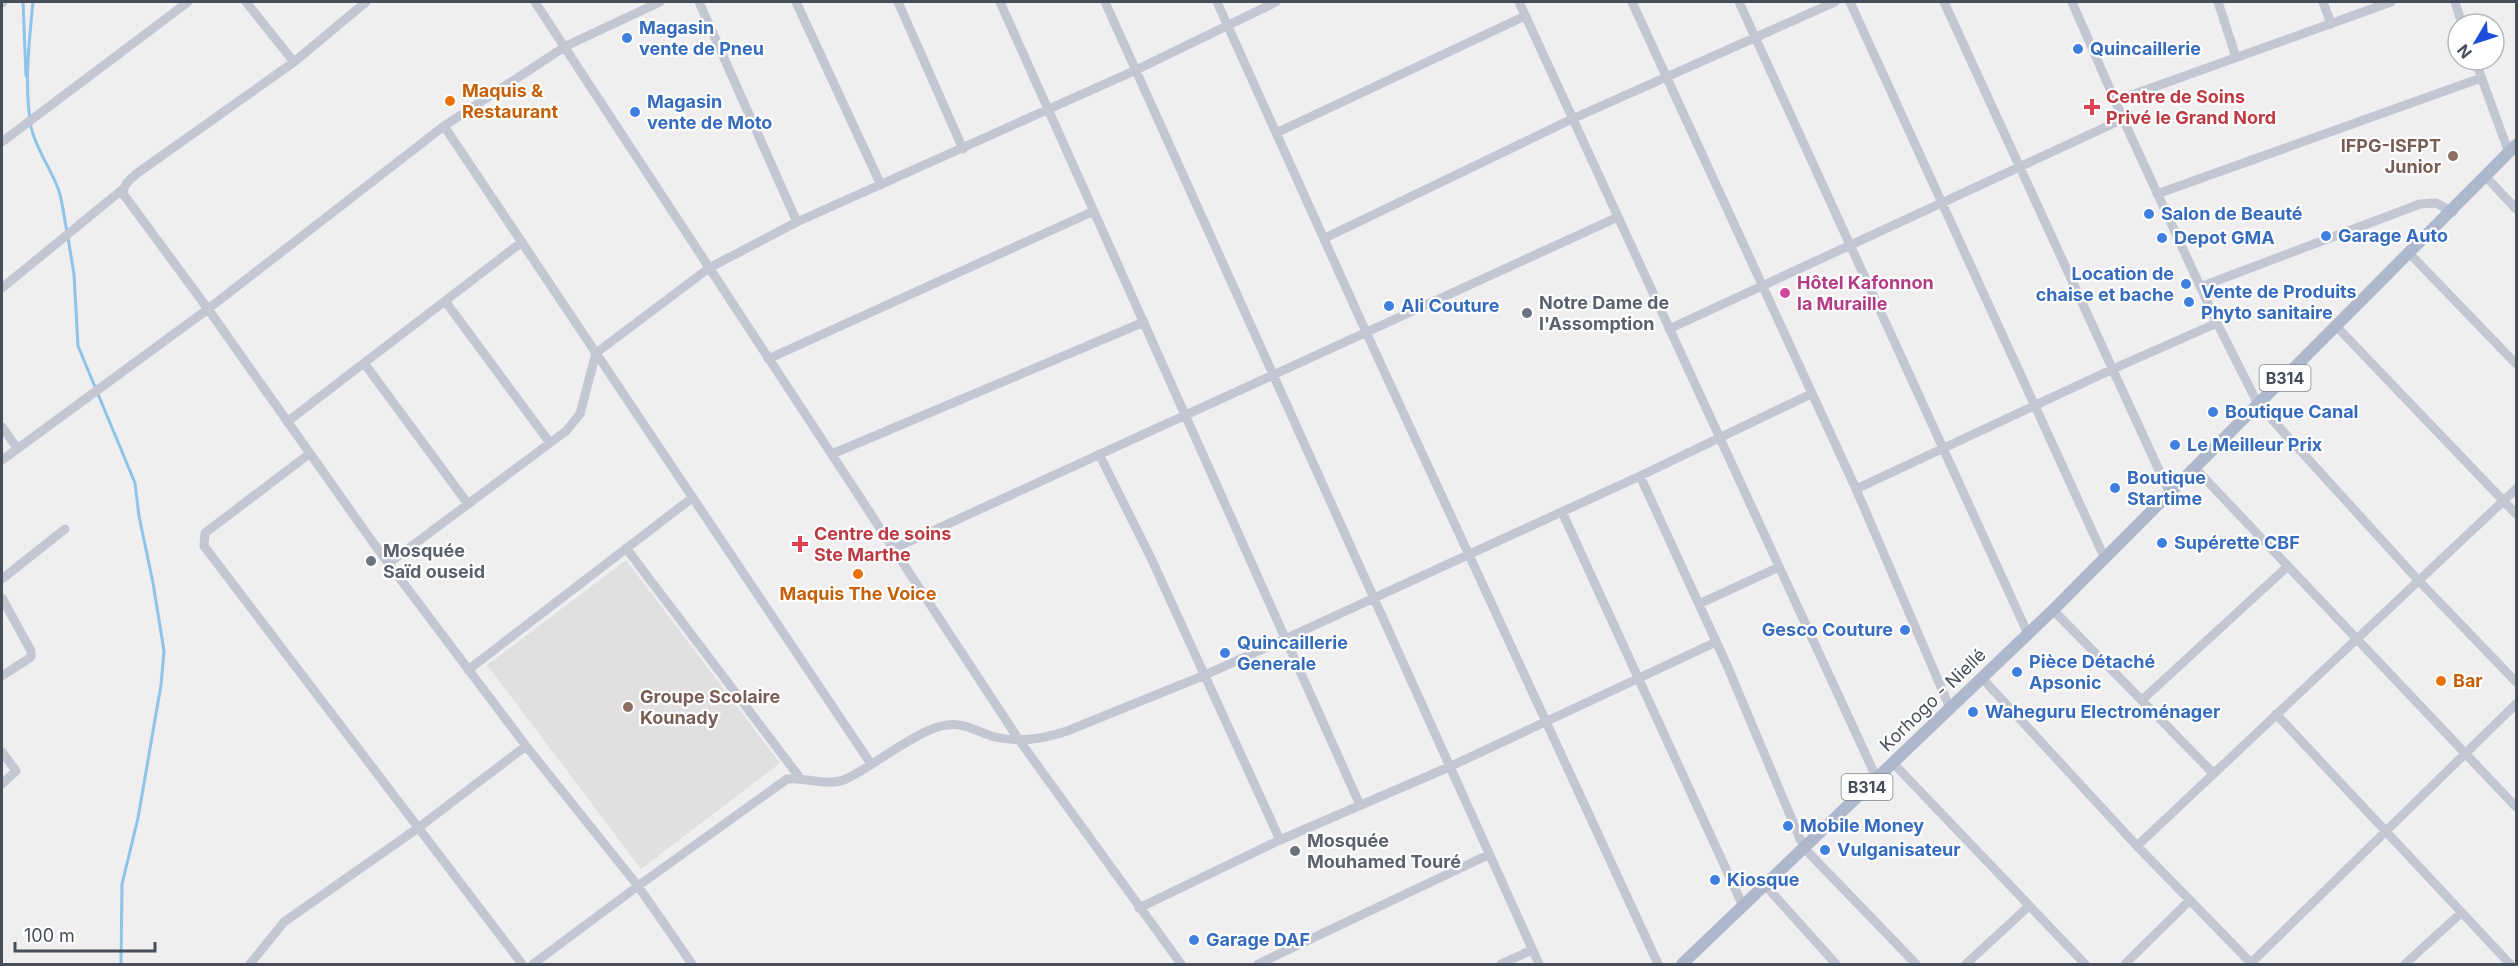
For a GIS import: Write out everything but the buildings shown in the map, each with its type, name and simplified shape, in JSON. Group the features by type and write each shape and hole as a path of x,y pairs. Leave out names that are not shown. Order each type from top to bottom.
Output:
{"main road":[{"name":"B314","path":"2053,610 2194,467 2487,178 2513,149"},
{"name":"Korhogo - Niellé","path":"1688,962 1743,906 2053,610"}],"street":[{"path":"2,142 188,2"},
{"path":"246,2 294,62"},
{"path":"2,288 51,245 123,189 136,174 294,62 366,2"},
{"path":"535,2 1019,740 1181,964"},
{"path":"2,460 208,309 444,126 566,46 660,2"},
{"path":"699,2 797,222"},
{"path":"796,2 881,185"},
{"path":"898,2 963,149"},
{"path":"1000,2 1360,805"},
{"path":"1105,2 1539,964"},
{"path":"1217,2 1366,332 1658,964"},
{"path":"389,563 566,431 580,414 596,353 709,268 797,222 1136,70 1276,2"},
{"path":"1519,2 1876,779"},
{"path":"1632,2 1856,489 1950,708"},
{"path":"1739,2 2028,634"},
{"path":"1325,238 1572,119 1835,2"},
{"path":"1850,2 2105,559"},
{"path":"1944,2 2169,492"},
{"path":"2072,2 2217,324 2258,404 2418,580 2517,682"},
{"path":"2218,2 2236,57"},
{"path":"2323,2 2331,24"},
{"path":"2115,101 2391,2"},
{"path":"1276,133 1525,16"},
{"path":"2479,72 2513,149"},
{"path":"2157,194 2481,78"},
{"path":"1669,330 2123,119"},
{"path":"444,126 871,764"},
{"path":"2487,178 2517,209"},
{"path":"123,189 124,195 389,563 526,746 638,886 692,964"},
{"path":"2200,287 2420,204 2436,203 2453,212"},
{"path":"768,359 1094,211"},
{"path":"893,549 1618,217"},
{"path":"287,422 522,242"},
{"path":"2410,254 2517,364"},
{"path":"445,301 550,443"},
{"path":"832,454 1144,322"},
{"path":"1856,489 2113,369 2217,324"},
{"path":"2336,326 2517,514"},
{"path":"364,363 468,504"},
{"path":"533,964 787,779 800,778 827,783 844,780 929,730 946,724 964,725 995,737 1019,740 1052,736 1204,675 1287,638 1640,476 1811,394"},
{"path":"2,428 17,448"},
{"path":"309,454 205,533 204,546 522,964"},
{"path":"1099,454 1280,840"},
{"path":"2194,467 2517,807"},
{"path":"1640,476 1716,642 1804,848 1916,964"},
{"path":"2138,846 2517,489"},
{"path":"468,669 692,498"},
{"path":"1562,512 1743,906"},
{"path":"2,579 64,529"},
{"path":"626,548 800,778"},
{"path":"2142,700 2288,566"},
{"path":"1699,604 1779,567"},
{"path":"2,598 31,651 31,657 2,676"},
{"path":"2053,610 2214,774"},
{"path":"1139,908 1280,840 1449,767 1716,642"},
{"path":"1982,678 2251,964 2465,752 2517,704"},
{"path":"2277,714 2384,832 2510,964"},
{"path":"250,964 284,922 418,828 526,746"},
{"path":"2,752 16,771 2,784"},
{"path":"1893,763 2085,964"},
{"path":"1258,964 1488,855"},
{"path":"1765,885 1836,964"},
{"path":"2125,964 2190,900"},
{"path":"1966,964 2030,906"},
{"path":"2405,964 2461,913"},
{"path":"1502,964 1532,950"}],"shaded area":[{"name":"Groupe Scolaire Kounady","path":"626,560 780,763 641,869 487,665"}],"waterway":[{"path":"23,2 26,76"},
{"path":"33,2 28,80 31,127 36,143 59,191 67,232"},
{"path":"68,238 74,274 78,346 135,483 164,651 161,685 138,818 122,884 121,964"}],"place":[{"name":"Magasin vente de Pneu","path":"627,38"},
{"name":"Quincaillerie","path":"2078,49"},
{"name":"Maquis & Restaurant","path":"450,101"},
{"name":"Centre de Soins Privé le Grand Nord","path":"2092,107"},
{"name":"Magasin vente de Moto","path":"635,112"},
{"name":"IFPG-ISFPT Junior","path":"2453,156"},
{"name":"Salon de Beauté","path":"2149,214"},
{"name":"Garage Auto","path":"2326,236"},
{"name":"Depot GMA","path":"2162,238"},
{"name":"Location de chaise et bache","path":"2186,284"},
{"name":"Hôtel Kafonnon la Muraille","path":"1785,293"},
{"name":"Vente de Produits Phyto sanitaire","path":"2189,302"},
{"name":"Ali Couture","path":"1389,306"},
{"name":"Notre Dame de l'Assomption","path":"1527,313"},
{"name":"Boutique Canal","path":"2213,412"},
{"name":"Le Meilleur Prix","path":"2175,445"},
{"name":"Boutique Startime","path":"2115,488"},
{"name":"Supérette CBF","path":"2162,543"},
{"name":"Centre de soins Ste Marthe","path":"800,544"},
{"name":"Mosquée Saïd ouseid","path":"371,561"},
{"name":"Maquis The Voice","path":"858,574"},
{"name":"Gesco Couture","path":"1905,630"},
{"name":"Quincaillerie Generale","path":"1225,653"},
{"name":"Pièce Détaché Apsonic","path":"2017,672"},
{"name":"Bar","path":"2441,681"},
{"name":"Groupe Scolaire Kounady","path":"628,707"},
{"name":"Waheguru Electroménager","path":"1973,712"},
{"name":"Mobile Money","path":"1788,826"},
{"name":"Vulganisateur","path":"1825,850"},
{"name":"Mosquée Mouhamed Touré","path":"1295,851"},
{"name":"Kiosque","path":"1715,880"},
{"name":"Garage DAF","path":"1194,940"}]}
